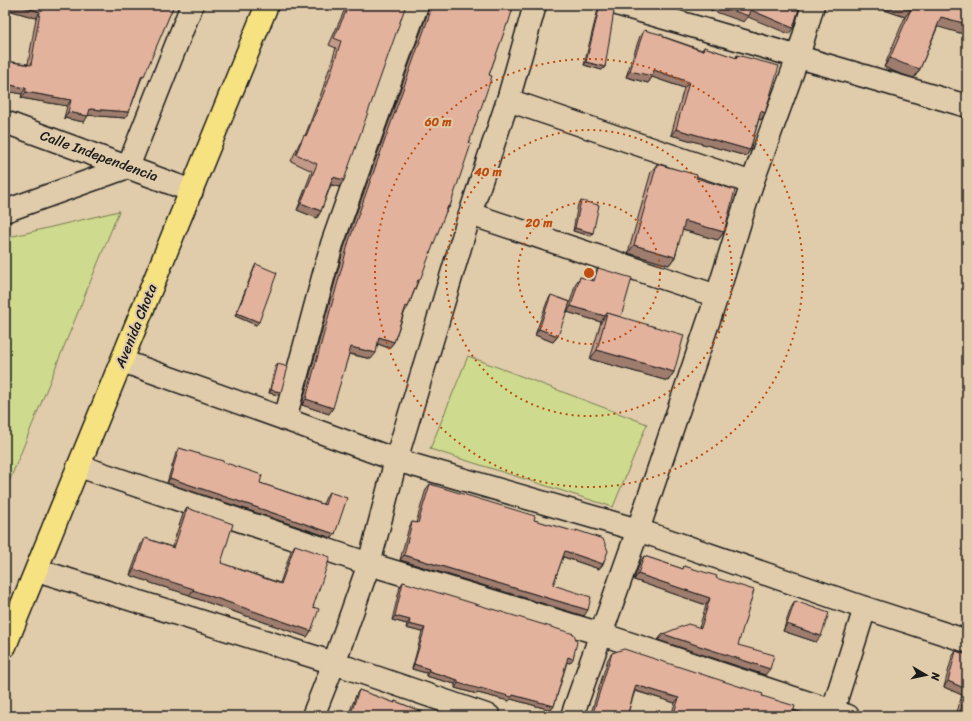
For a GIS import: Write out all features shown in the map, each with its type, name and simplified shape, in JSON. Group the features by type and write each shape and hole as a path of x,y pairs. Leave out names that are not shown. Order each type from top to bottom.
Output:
{"highway":[{"name":"Avenida Chota","path":"5,646 267,5"}],"street":[{"path":"5,211 128,167 192,5"},
{"path":"285,419 332,244 417,5"},
{"path":"313,716 334,663 369,564 396,460 470,214 508,100 535,5"},
{"path":"620,5 967,106"},
{"path":"572,716 638,530 717,296 752,183 798,57 813,5"},
{"path":"508,100 752,183"},
{"name":"Calle Independencia","path":"5,122 192,191"},
{"path":"470,214 717,296"},
{"path":"122,361 396,460 638,530 865,608 967,641"},
{"path":"79,466 369,564 602,634 837,714 865,608"},
{"path":"37,570 334,663 489,716"}],"green space":[{"path":"119,211 5,492 5,238"},
{"path":"468,356 647,424 613,507 430,449"}],"building":[{"path":"18,5 174,5 144,76 142,75 129,112 90,109 88,116 68,112 71,100 26,92 26,88 5,84 5,61 31,65 40,12"},
{"path":"349,5 406,5 344,180 333,177 321,211 301,203 317,164 296,154 304,135 306,136 327,85 341,41 334,38"},
{"path":"433,5 514,5 489,75 492,76 469,143 471,144 450,206 448,206 420,280 418,280 408,307 406,306 394,342 379,337 376,353 351,347 333,408 306,399 349,241"},
{"path":"600,5 611,5 614,11 605,67 586,62"},
{"path":"716,5 800,5 793,28 751,10 749,16"},
{"path":"900,5 967,5 967,24 941,17 920,69 890,58 911,9"},
{"path":"644,30 663,35 663,37 703,51 704,47 737,58 737,55 779,66 765,113 761,111 750,150 676,129 689,82 654,70 652,76 630,71"},
{"path":"657,164 697,175 696,178 735,190 724,232 685,221 675,257 634,245"},
{"path":"581,201 599,205 593,233 575,228"},
{"path":"256,264 277,273 259,322 237,313"},
{"path":"598,268 632,278 621,317 607,313 605,316 571,306 580,277 594,281"},
{"path":"551,295 570,302 558,336 539,329"},
{"path":"607,313 684,335 674,372 597,350"},
{"path":"278,364 288,367 281,392 271,390"},
{"path":"179,448 223,461 262,475 260,483 325,505 329,492 347,498 335,534 170,478"},
{"path":"430,484 535,516 534,520 576,532 576,530 603,539 608,551 603,564 565,551 553,585 591,597 588,610 404,555 412,522 418,523"},
{"path":"187,508 233,524 221,563 281,584 295,545 330,557 313,607 319,609 311,631 134,569 145,538 174,548"},
{"path":"644,556 683,569 684,566 717,576 716,578 754,590 738,645 774,655 770,669 663,634 688,624 701,628 710,598 638,574"},
{"path":"403,582 574,634 577,642 573,659 568,657 554,706 458,683 458,680 429,671 429,669 414,664 425,628 409,624 410,620 395,616"},
{"path":"795,601 829,613 821,636 787,624"},
{"path":"624,649 763,694 762,696 795,706 792,716 673,716 679,698 636,685 627,716 592,716 612,653"},
{"path":"956,651 967,655 967,716 959,716 966,689 948,681"},
{"path":"359,690 395,703 395,701 432,716 350,716"}]}
